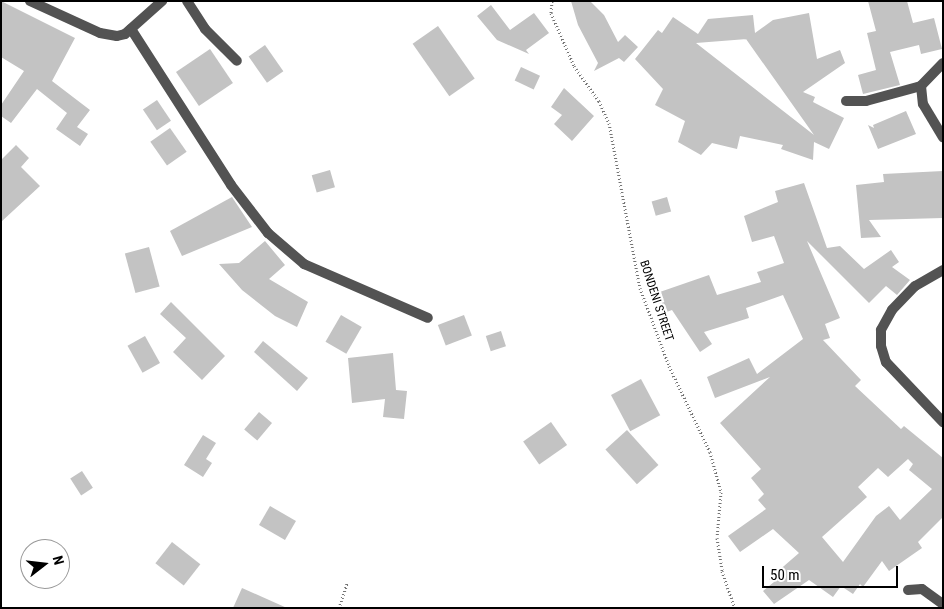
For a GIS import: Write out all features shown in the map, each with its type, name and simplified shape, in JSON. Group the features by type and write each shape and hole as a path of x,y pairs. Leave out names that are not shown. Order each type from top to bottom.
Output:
{"street":[{"path":"30,1 100,33 121,36 162,1"},
{"path":"187,1 205,29 237,61"},
{"path":"131,29 231,185 268,233 304,264 428,318"},
{"path":"846,101 866,101 920,86 943,63"},
{"path":"920,86 923,104 943,137"},
{"path":"943,270 915,286 892,310 881,330 886,362 943,422"},
{"path":"908,590 922,589 943,604"}],"path":[{"name":"BONDENI STREET","path":"552,1 552,13 574,66 599,101 609,124 640,288 669,366 710,452 721,492 718,538 722,572 735,608"},
{"path":"339,608 347,584"}],"building":[{"path":"1,1 75,38 52,81 90,110 77,127 88,134 80,146 56,129 67,113 37,89 11,123 1,116 1,105 24,71 1,57"},
{"path":"571,1 590,1 604,15 618,42 625,35 638,47 624,62 619,58 594,71 598,63 578,25"},
{"path":"868,1 907,1 913,23 934,18 942,49 921,54 919,45 890,52 900,85 863,94 858,75 876,70 867,33 876,31"},
{"path":"491,5 510,30 534,13 549,33 526,50 529,54 497,40 477,16"},
{"path":"809,13 817,59 840,50 845,63 803,92 815,97 813,102 844,118 829,149 814,142 813,160 781,149 783,145 740,136 737,149 712,143 701,155 678,142 685,121 655,105 663,89 635,59 658,30 662,33 673,17 698,34 708,19 753,15 755,33 773,20","holes":["746,39 814,135 696,43"]},
{"path":"438,26 475,78 449,96 413,44"},
{"path":"265,45 283,71 267,83 249,56"},
{"path":"210,49 233,83 199,106 176,72"},
{"path":"521,67 540,76 534,89 515,81"},
{"path":"564,88 594,116 572,141 554,124 562,115 551,107"},
{"path":"157,100 171,121 157,130 143,110"},
{"path":"906,111 916,134 878,149 868,125 874,128 873,125"},
{"path":"170,128 187,152 167,166 150,142"},
{"path":"16,145 29,158 21,167 40,186 1,222 1,160"},
{"path":"330,170 335,187 317,193 312,175"},
{"path":"943,171 943,218 869,220 881,237 861,238 856,185 884,182 883,174"},
{"path":"804,183 827,248 840,246 864,269 891,250 899,262 892,267 910,280 897,295 886,286 869,303 807,241 840,318 825,324 830,338 823,340 861,380 855,386 901,429 904,426 943,458 943,517 918,542 922,548 889,571 882,561 863,587 860,584 853,594 841,586 833,597 809,580 774,604 763,591 774,582 769,579 799,553 773,529 740,552 728,536 766,509 758,500 764,494 751,478 761,469 720,423 770,377 715,398 707,377 749,358 757,374 803,339 783,295 746,308 749,318 704,332 712,344 700,352 672,310 661,314 654,294 709,275 717,295 761,282 757,272 784,263 774,236 752,242 744,216 778,202 775,191","holes":["908,459 913,464 909,470 932,489 900,520 889,506 876,516 843,562 822,537 867,497 858,487 878,468 888,477"]},
{"path":"232,197 252,227 182,256 170,231"},
{"path":"667,197 671,211 656,216 652,201"},
{"path":"265,241 285,265 269,279 308,302 297,327 275,316 242,290 219,264 239,263"},
{"path":"149,247 160,287 135,293 125,253"},
{"path":"171,302 225,356 202,380 173,352 186,338 160,314"},
{"path":"341,315 362,327 346,354 326,342"},
{"path":"464,315 472,336 446,346 438,325"},
{"path":"501,331 506,346 491,351 486,336"},
{"path":"145,336 160,363 143,373 128,346"},
{"path":"263,341 308,378 297,391 254,352"},
{"path":"393,353 396,390 407,391 404,419 383,417 385,399 352,403 348,358"},
{"path":"641,379 660,415 630,431 611,395"},
{"path":"259,412 272,423 257,441 244,430"},
{"path":"551,422 567,445 539,464 523,442"},
{"path":"627,430 658,465 637,484 605,449"},
{"path":"203,435 216,443 206,459 212,463 203,477 184,465"},
{"path":"82,471 93,488 81,495 70,479"},
{"path":"270,506 296,521 285,540 259,525"},
{"path":"172,542 200,564 184,585 155,563"},
{"path":"242,588 287,608 233,608"}]}
